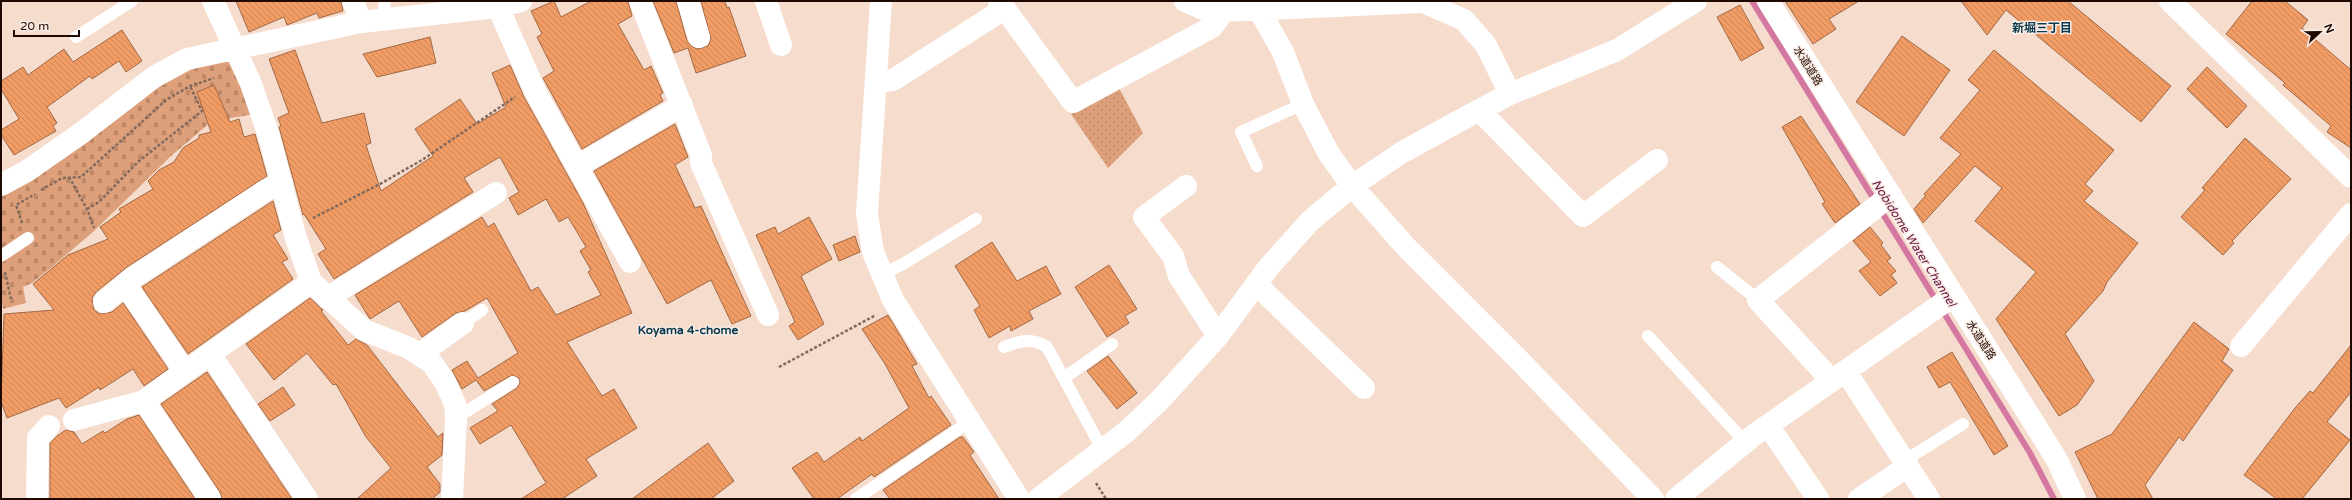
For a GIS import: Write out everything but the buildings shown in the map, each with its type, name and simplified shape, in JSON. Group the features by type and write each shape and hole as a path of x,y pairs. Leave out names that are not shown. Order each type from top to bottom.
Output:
{"street":[{"path":"213,1 240,58 269,136 293,228 311,282 364,330 420,354 432,363 445,382 455,404 456,418 452,499"},
{"path":"353,1 360,22"},
{"path":"1,183 53,154 166,69 188,59 240,58 360,22 384,10 498,7 520,1"},
{"path":"640,1 701,155 701,163 768,315"},
{"path":"688,1 699,37"},
{"path":"766,1 781,45"},
{"path":"881,1 867,214 872,252 896,304 969,422 1019,499"},
{"path":"1185,1 1203,9 1224,11 1258,8 1424,2 1464,20 1486,45 1510,94"},
{"name":"水道道路","path":"1768,1 1953,296 2043,436 2075,499"},
{"path":"2170,1 2350,174"},
{"path":"1038,499 1103,451 1159,401 1218,336 1268,268 1310,221 1352,186 1401,153 1510,94 1617,50 1683,4"},
{"path":"876,82 893,80 1002,5 1073,102 1212,26 1224,11"},
{"path":"498,7 532,85 630,262"},
{"path":"1258,8 1283,52 1303,104 1330,154 1352,186 1406,247 1519,360 1653,499"},
{"path":"578,166 682,105"},
{"path":"1479,110 1583,216 1657,160"},
{"path":"104,302 125,284 268,189 282,183"},
{"path":"1186,186 1144,217 1172,256 1180,276 1218,336"},
{"path":"327,298 496,193"},
{"path":"1891,195 1758,300 1839,376 1906,463 1929,499"},
{"path":"2241,346 2351,214"},
{"path":"74,420 144,401 184,370 210,354 311,282"},
{"path":"125,284 184,370"},
{"path":"1256,284 1364,388"},
{"path":"1676,499 1768,425 1953,296"},
{"path":"420,354 464,323"},
{"path":"210,354 307,499"},
{"path":"144,401 210,499"},
{"path":"1768,425 1818,499"},
{"path":"37,499 38,438 49,426"},
{"path":"1859,499 1906,463"}],"lane":[{"path":"76,37 132,1"},
{"path":"1257,166 1241,132 1303,104"},
{"path":"882,275 908,261 976,218"},
{"path":"1,256 28,238"},
{"path":"1717,267 1758,300"},
{"path":"464,323 482,310"},
{"path":"1648,336 1745,442"},
{"path":"1004,347 1020,341 1037,341 1047,347 1103,451"},
{"path":"1064,378 1112,344"},
{"path":"456,418 513,382"},
{"path":"856,499 969,422"},
{"path":"1906,463 1963,424"}],"path":[{"path":"28,238 16,205 62,178 81,176 166,100 240,58"},
{"path":"293,228 380,184 422,160 532,85"},
{"path":"87,208 99,202 139,161 202,111 190,86"},
{"path":"69,177 87,208 94,228"},
{"path":"1,256 11,299"},
{"path":"780,368 896,304"}],"green space":[{"path":"229,58 255,114 212,121 171,156 93,232 32,283 23,287 26,303 3,309 1,298 1,194 138,98 179,73"},
{"path":"1119,88 1143,133 1108,168 1071,114"}],"waterway":[{"name":"Nobidome Water Channel","path":"1752,1 2030,453 2054,499"}],"district":[{"name":"新堀三丁目","path":"2042,28"},
{"name":"Koyama 4-chome","path":"688,330"}]}
